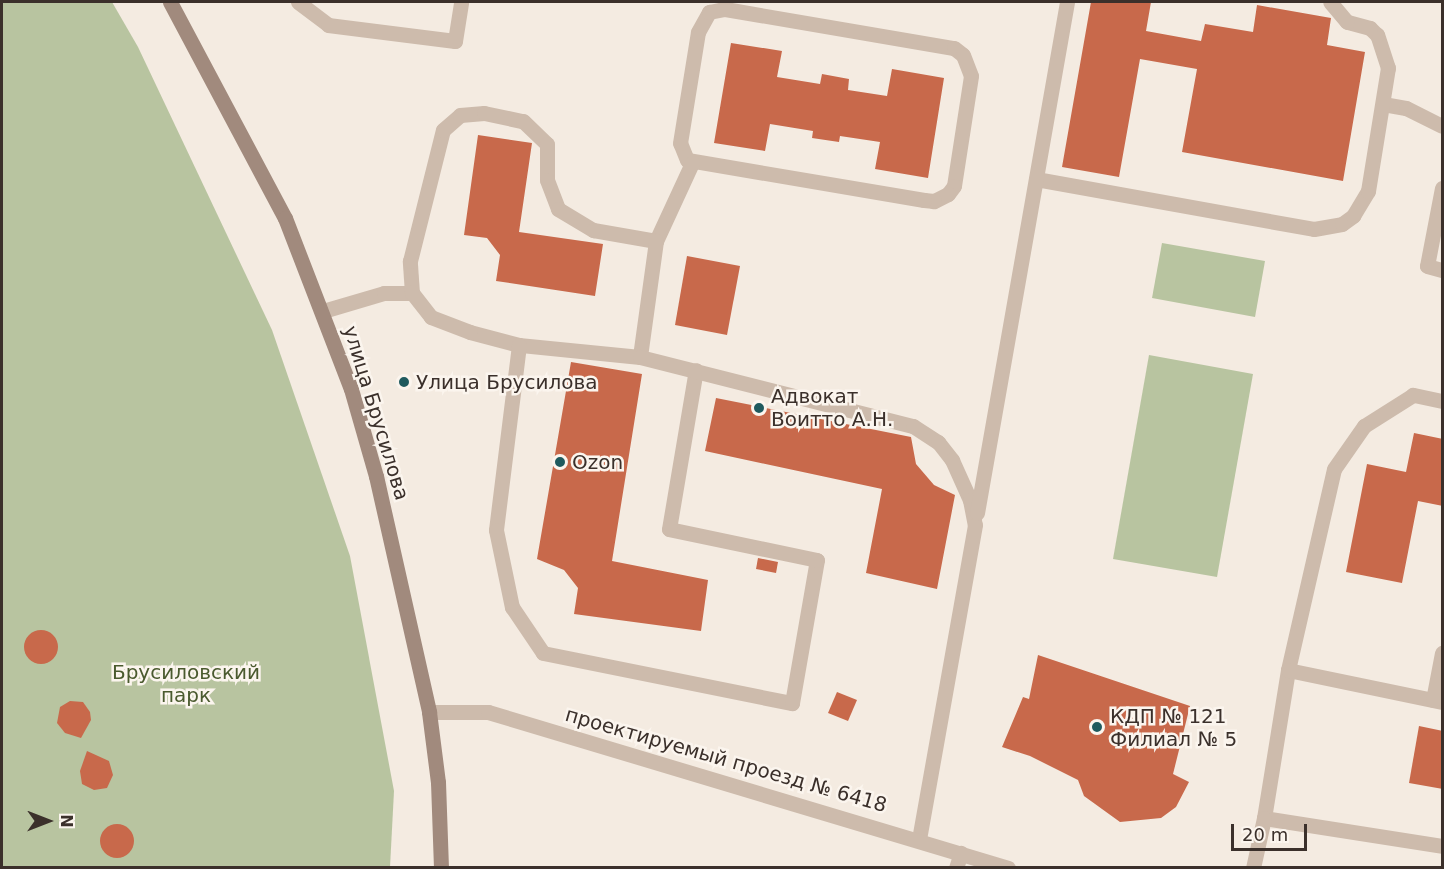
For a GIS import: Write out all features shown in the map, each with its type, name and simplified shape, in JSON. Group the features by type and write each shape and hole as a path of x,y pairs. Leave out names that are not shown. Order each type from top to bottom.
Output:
{"street":[{"name":"улица Брусилова","path":"170,2 285,218 323,310 376,476 429,712 438,782 441,867"},
{"path":"298,2 328,26 455,41 461,2"},
{"path":"919,839 1067,2"},
{"path":"1036,179 1329,228 1353,216 1362,204 1383,104 1388,68 1382,43 1370,28 1347,22 1330,2"},
{"path":"717,9 948,44 969,65 971,76 954,186 942,198 924,200 692,163 682,155 680,143 698,32 702,19 717,9"},
{"path":"1383,104 1406,108 1443,126"},
{"path":"656,241 593,230 558,209 547,180 547,144 523,121 484,113 459,115 443,130 410,261 411,292 431,317 470,332 519,345 640,357 913,426 938,442 952,460 970,500 975,525"},
{"path":"640,357 656,241 692,163"},
{"path":"1443,188 1427,266 1443,270"},
{"path":"323,310 384,293 411,292"},
{"path":"519,345 496,530 512,606 543,653 792,703 817,560 669,529 696,370"},
{"path":"1253,867 1264,818 1288,670 1334,469 1364,426 1413,395 1443,401"},
{"path":"1288,670 1438,701 1443,653"},
{"name":"проектируемый проезд № 6418","path":"429,712 488,712 919,839 959,860 1008,867"},
{"path":"1264,818 1443,846"}],"green space":[{"name":"Брусиловский парк","path":"2,2 112,2 138,47 272,330 350,556 394,791 390,867 2,868"},
{"path":"1162,243 1265,261 1255,317 1152,298"},
{"path":"1149,355 1253,374 1217,577 1113,559"}],"building":[{"path":"1091,2 1151,2 1146,31 1201,41 1205,24 1253,32 1257,5 1331,18 1327,45 1365,52 1343,181 1182,152 1197,69 1140,59 1119,177 1062,167"},
{"path":"731,43 782,51 777,77 820,84 822,74 849,79 848,90 887,96 892,69 944,78 928,178 875,169 880,142 840,136 839,142 812,138 813,131 770,124 765,151 714,143"},
{"path":"478,135 532,143 519,232 603,244 595,296 496,281 500,255 487,238 464,235"},
{"path":"687,256 740,266 727,335 675,325"},
{"path":"571,362 642,374 612,561 708,580 701,631 574,614 578,588 564,570 537,559"},
{"path":"716,398 911,437 916,464 934,485 955,495 937,589 866,573 882,489 705,451"},
{"path":"1414,433 1443,439 1443,506 1418,501 1402,583 1346,572 1367,464 1406,472"},
{"path":"758,558 778,562 776,573 756,569"},
{"path":"41,630 53,635 58,647 53,659 41,664 29,659 24,647 29,635"},
{"name":"КДП № 121 Филиал № 5","path":"1038,655 1190,706 1173,774 1189,782 1176,807 1161,818 1120,822 1084,796 1078,780 1030,756 1002,747 1023,697 1029,699"},
{"path":"837,692 857,700 848,721 828,713"},
{"path":"70,701 83,702 90,712 91,720 81,738 65,733 57,723 60,707"},
{"path":"1419,726 1443,731 1443,789 1409,783"},
{"path":"87,751 109,761 113,775 107,788 94,790 82,784 80,771"},
{"path":"117,824 129,829 134,841 129,853 117,858 105,853 100,841 105,829"}],"place":[{"name":"Улица Брусилова","path":"404,382"},
{"name":"Адвокат Воитто А.Н.","path":"759,408"},
{"name":"Ozon","path":"560,462"},
{"name":"КДП № 121 Филиал № 5","path":"1097,727"}]}
